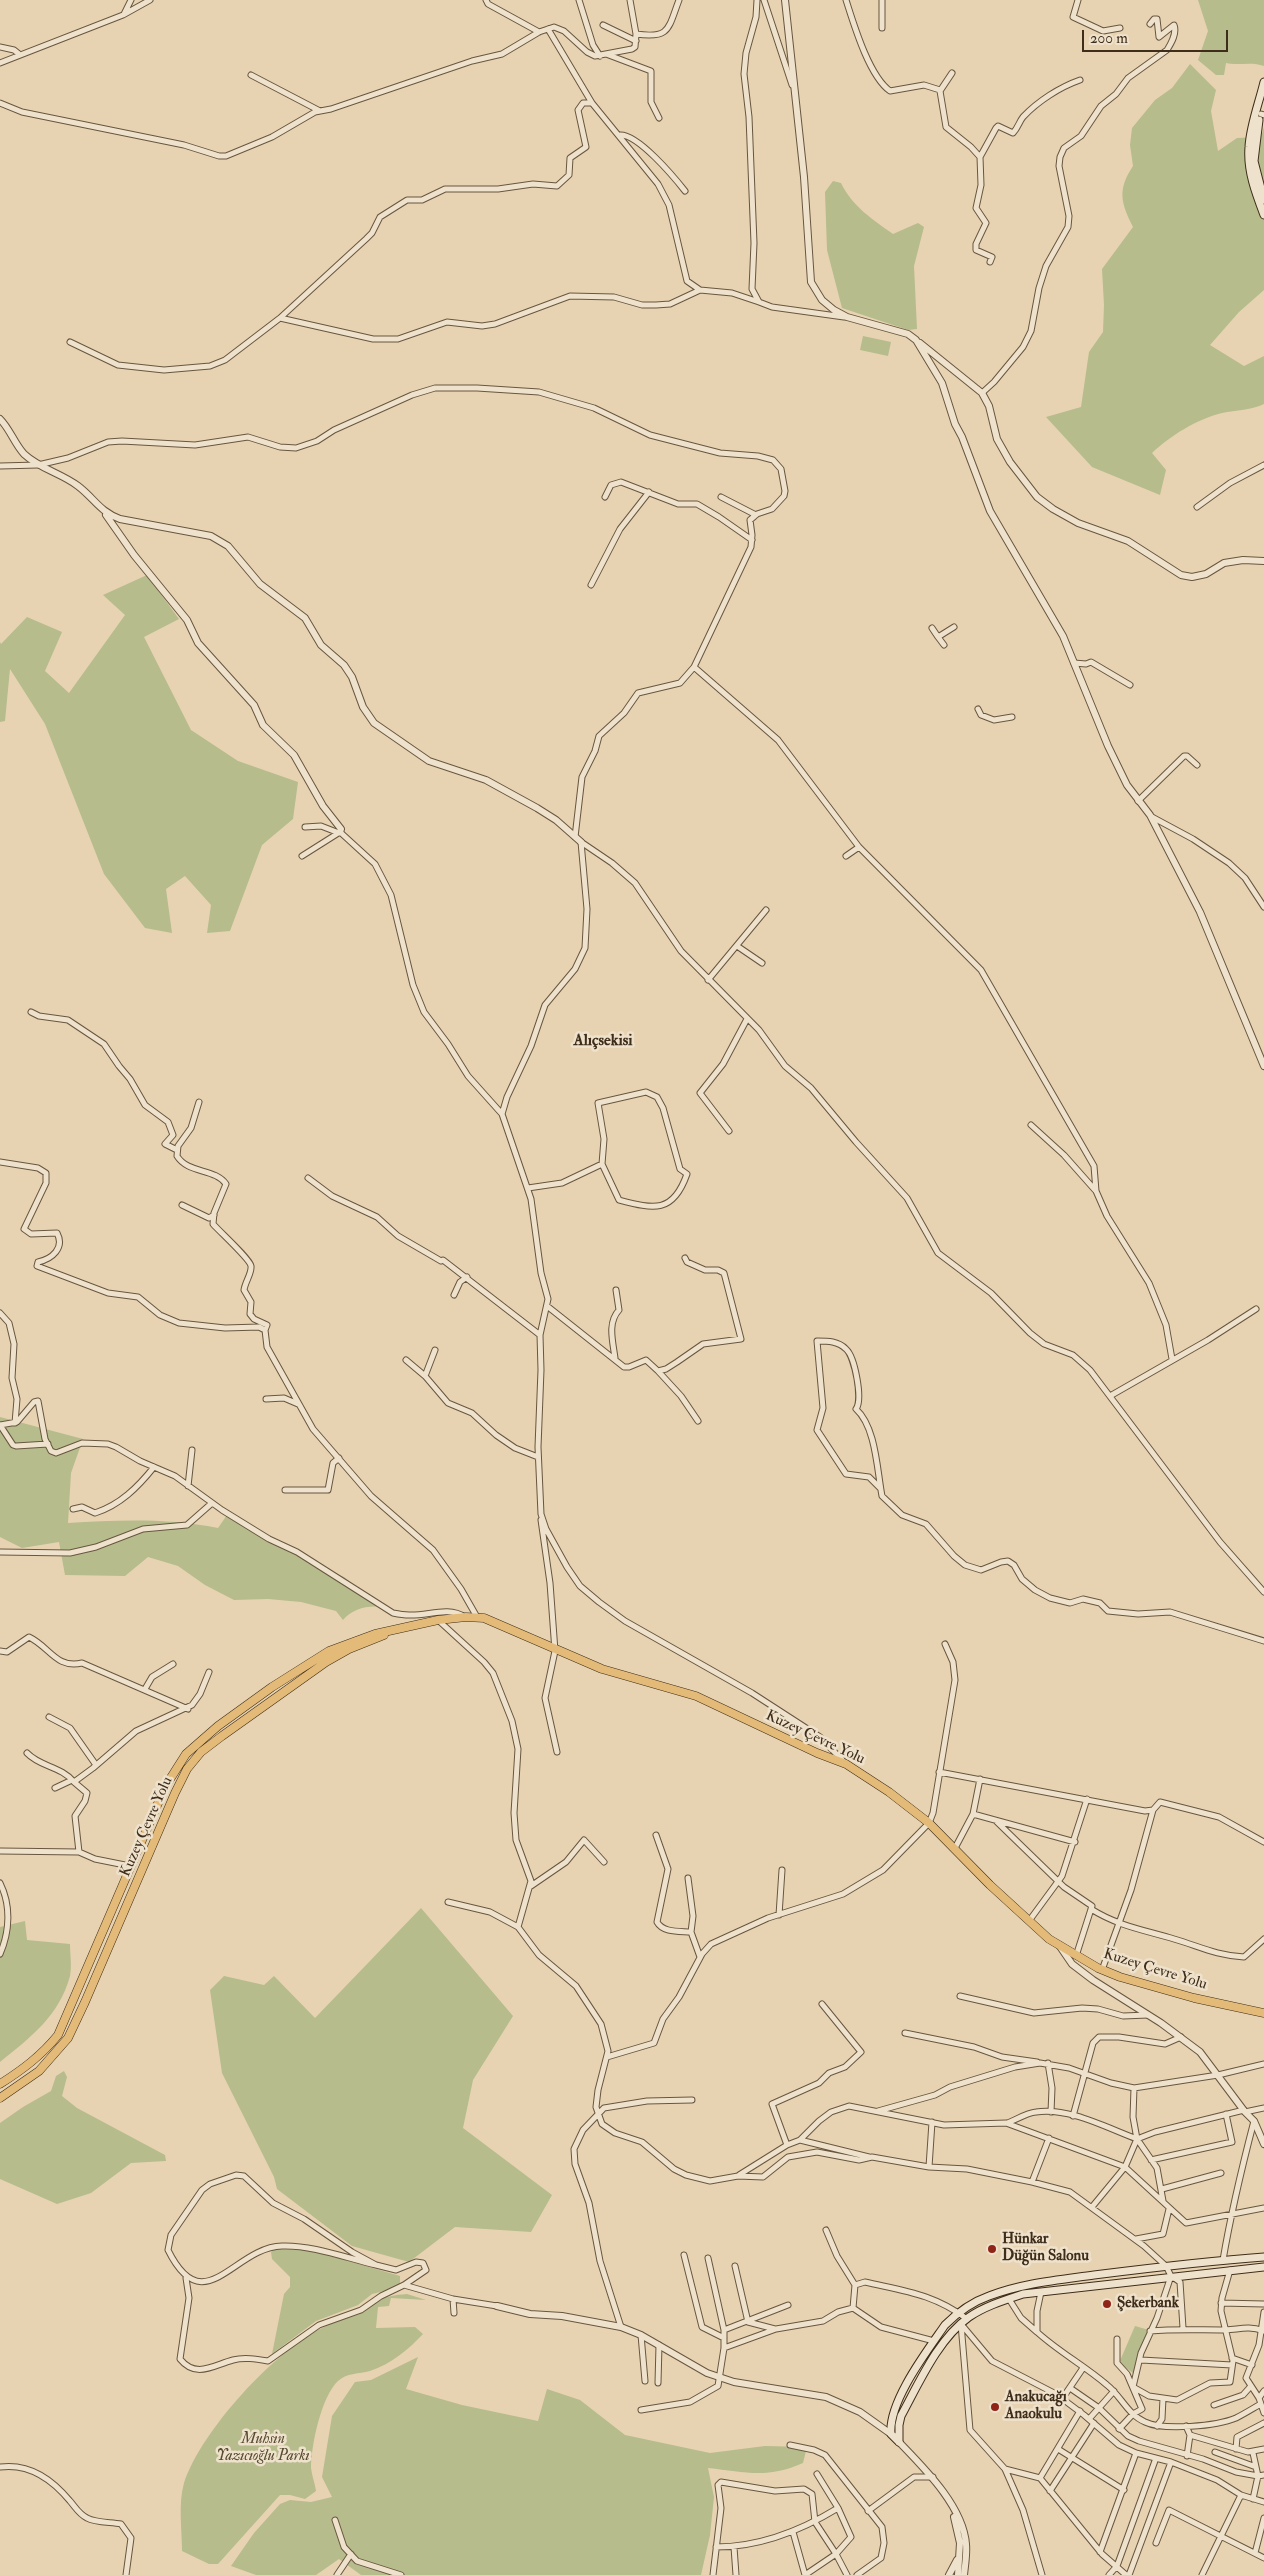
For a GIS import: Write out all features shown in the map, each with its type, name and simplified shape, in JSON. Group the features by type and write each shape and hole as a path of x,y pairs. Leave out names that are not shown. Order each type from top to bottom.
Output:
{"main road":[{"path":"1264,82 1249,146 1249,160 1255,192 1264,215"},
{"path":"1264,99 1254,161 1264,200"},
{"name":"Kuzey Çevre Yolu","path":"0,2084 27,2067 58,2035 164,1787 174,1770 199,1742 272,1687 308,1663 348,1643 438,1620 466,1617 477,1617 555,1651 630,1679 696,1696 817,1753 846,1764 889,1792 930,1823 990,1885 1029,1922 1059,1946 1102,1970 1194,1998 1264,2013"},
{"name":"Kuzey Çevre Yolu","path":"0,2098 40,2071 68,2038 86,2002 175,1792 201,1752 299,1679 349,1649 390,1631"},
{"path":"899,2442 891,2434 891,2418 897,2404 934,2341 958,2312 972,2303 1009,2289 1166,2266 1264,2257"},
{"path":"899,2442 898,2425 910,2400 941,2347 964,2321 1009,2298 1041,2292 1171,2276 1264,2267"}],"street":[{"path":"123,15 131,0"},
{"path":"0,63 123,15 150,0"},
{"path":"486,0 488,4 539,32"},
{"path":"579,0 593,45 603,55"},
{"path":"603,55 632,49 636,41 630,0"},
{"path":"636,34 661,35 672,19 679,0"},
{"path":"757,0 756,17 746,53 744,74 749,117 754,244 752,289 759,302"},
{"path":"764,0 792,85"},
{"path":"785,0 793,61 792,85 804,177 811,282 822,300 848,317"},
{"path":"846,0 871,66 884,87 890,91 924,85 940,90"},
{"path":"882,0 882,28"},
{"path":"1078,0 1073,17 1103,31 1120,28"},
{"path":"982,393 994,382 1023,347 1031,331 1039,288 1046,266 1068,227 1069,216 1059,166 1064,148 1081,136 1101,106 1116,94 1128,78 1167,50 1171,43 1176,29 1174,25 1159,37 1157,19 1154,19 1150,24"},
{"path":"603,25 636,41"},
{"path":"0,103 22,112 184,144 219,156 232,154 265,140 320,111 331,110 472,60 502,54 539,32 559,28 587,52 603,55 651,71 651,102 659,118"},
{"path":"548,29 592,103 658,184 669,205 687,281 700,290 732,293 772,307 848,317 898,330 916,340 938,355 982,393 989,406 997,438 1010,462 1037,497 1078,523 1128,541 1181,575 1192,577 1206,574 1224,563 1243,560 1264,561"},
{"path":"0,47 14,50 19,54"},
{"path":"952,73 940,90 946,127 971,147 980,157"},
{"path":"251,75 320,111"},
{"path":"990,262 992,257 976,250 976,244 986,223 976,208 981,185 980,157 998,126 1013,133 1019,127 1024,116 1040,103 1064,86 1080,80"},
{"path":"70,342 118,365 164,370 189,369 210,366 225,360 280,318 366,239 372,233 380,217 397,204 407,200 422,200 445,189 498,189 533,184 550,187 565,180 569,175 570,158 586,147 578,110 583,103 592,103"},
{"path":"620,135 624,135 639,144 667,168 685,191"},
{"path":"280,318 373,339 398,340 447,322 482,326 495,324 570,296 614,297 642,305 656,305 670,304 700,290"},
{"path":"916,340 942,383 955,424 962,437 990,511 1063,636 1108,746 1127,785 1155,821 1206,847 1234,866 1245,878 1264,907"},
{"path":"0,466 38,466 68,458 108,442 122,441 194,445 248,437 280,447 296,448 317,442 334,430 412,395 434,388 477,388 547,393 594,408 650,435 720,453 758,456 773,460 781,469 785,491 784,496 772,509 756,515 748,524 752,540 744,563 694,667 680,683 638,693 624,713 599,736 595,751 582,777 575,836"},
{"path":"0,419 18,446 38,466 66,478 80,487 106,514 134,555 187,620 198,644 254,705 263,726 294,755 323,806 339,824 341,829 302,856"},
{"path":"1197,507 1230,483 1264,465"},
{"path":"605,497 611,485 616,482 649,492 678,504 697,504 752,540"},
{"path":"591,585 620,529 649,492"},
{"path":"721,497 756,515"},
{"path":"106,514 120,520 211,536 228,546 260,584 305,618 321,645 344,665 352,677 364,707 374,723 429,760 486,780 537,808 556,820 581,842 612,862 635,884 681,951 747,1019 785,1066 811,1088 856,1142 907,1198 938,1253 991,1293 1014,1319 1044,1344 1073,1355 1090,1370 1220,1542 1264,1592"},
{"path":"938,637 954,627"},
{"path":"932,628 944,646"},
{"path":"1074,663 1086,664 1091,662 1130,685"},
{"path":"694,667 778,740 858,847 981,970 1094,1166 1096,1190 1107,1216 1149,1283 1166,1325 1172,1359"},
{"path":"978,709 981,715 994,720 1012,717"},
{"path":"1138,801 1184,756 1187,756 1197,765"},
{"path":"1150,815 1200,912 1264,1066"},
{"path":"305,827 321,826 339,832 376,864 391,895 413,985 424,1012 448,1044 468,1076 502,1114 528,1188 547,1306 540,1335 538,1457 542,1537 550,1583 555,1651 544,1698 557,1752"},
{"path":"502,1114 507,1097 531,1046 545,1005 575,970 585,948 587,909 581,842"},
{"path":"846,856 858,847"},
{"path":"708,980 766,910"},
{"path":"737,946 762,963"},
{"path":"32,1012 39,1016 68,1020 104,1044 132,1081 145,1105 170,1124 173,1135 165,1144 177,1150"},
{"path":"729,1131 700,1094 723,1064 747,1019"},
{"path":"646,1092 657,1096 670,1125 680,1169 687,1174 682,1188 666,1205 655,1207 619,1200 602,1164 604,1139 598,1103 646,1092"},
{"path":"199,1102 191,1128 177,1150 177,1156 183,1162 217,1176 225,1183 214,1215 213,1224 234,1243 250,1265 244,1292 251,1299 249,1311 251,1317 268,1326 266,1330 267,1347 313,1429 371,1496 432,1550 461,1589 477,1617"},
{"path":"1031,1125 1096,1190"},
{"path":"0,1162 38,1168 46,1173 46,1183 24,1229 31,1234 57,1233 59,1244 53,1256 38,1262 37,1266 108,1293 138,1297 147,1302 160,1315 179,1323 226,1328 259,1327 266,1330"},
{"path":"528,1188 562,1183 602,1164"},
{"path":"308,1178 332,1196 377,1217 398,1236 429,1256 441,1261 443,1260 540,1335"},
{"path":"182,1204 210,1218 214,1215"},
{"path":"658,1371 677,1362 703,1344 741,1339 724,1273 718,1270 705,1270 687,1262 684,1258"},
{"path":"454,1295 460,1282 467,1277"},
{"path":"615,1358 612,1324 619,1310 616,1290"},
{"path":"547,1306 627,1368 646,1360 681,1396 698,1421"},
{"path":"1110,1396 1208,1340 1256,1309"},
{"path":"0,1313 9,1323 14,1344 12,1378 16,1399 15,1422"},
{"path":"880,1488 869,1477 846,1474 817,1430 823,1408 817,1341 833,1341 847,1350 854,1363 859,1395 859,1405 856,1409 864,1416 867,1424 878,1464 882,1496 902,1515 926,1524 954,1556 965,1565 981,1570 1000,1562 1008,1561 1014,1565 1022,1579 1035,1590 1050,1598 1070,1603 1083,1600 1100,1603 1108,1611 1138,1614 1170,1612 1264,1641"},
{"path":"425,1376 435,1350"},
{"path":"406,1360 425,1376 448,1403 472,1413 496,1435 515,1448 538,1457"},
{"path":"266,1399 284,1398 298,1404"},
{"path":"48,1444 13,1445 0,1425 15,1422 34,1402 38,1401 51,1451 56,1453 82,1443 108,1444 175,1476 212,1503 269,1539 297,1552 393,1613 410,1616 436,1612 458,1612 466,1617"},
{"path":"188,1486 192,1450"},
{"path":"285,1490 328,1490 333,1463 338,1458"},
{"path":"73,1510 82,1507 95,1513 113,1507 132,1491 154,1467"},
{"path":"0,1552 70,1553 96,1548 143,1528 187,1525 212,1503"},
{"path":"541,1514 546,1529 567,1567 580,1586 599,1602 625,1621 752,1694 820,1737 846,1764"},
{"path":"438,1620 484,1662 493,1673 512,1721 518,1756 514,1813 516,1840 531,1886"},
{"path":"0,1651 7,1652 29,1636 42,1643 59,1662 73,1665 82,1663 188,1709"},
{"path":"607,2057 654,2043 663,2019 679,1998 700,1957 705,1950 719,1939 736,1934 779,1915 843,1894 883,1870 930,1823 955,1680 953,1662 944,1644"},
{"path":"145,1690 152,1677 173,1664"},
{"path":"55,1788 73,1781 96,1765 136,1731 188,1709 200,1694 209,1672"},
{"path":"49,1717 70,1728 96,1765"},
{"path":"27,1753 32,1759 61,1770 87,1793 85,1801 75,1816 79,1852"},
{"path":"939,1772 1145,1811 1153,1810"},
{"path":"955,1848 973,1814 980,1779"},
{"path":"1029,1922 1059,1883 1075,1842 1087,1799"},
{"path":"1102,1970 1144,1846 1153,1810 1160,1802 1219,1817 1264,1842"},
{"path":"973,1814 1075,1842"},
{"path":"997,1822 1059,1883 1092,1906 1076,1956"},
{"path":"656,1835 668,1869 657,1922 659,1925 672,1931 691,1932"},
{"path":"518,1927 523,1905 531,1886 566,1862 584,1840 604,1862"},
{"path":"0,1851 79,1852 95,1859 130,1866"},
{"path":"779,1915 782,1870"},
{"path":"688,1878 693,1916 691,1932 700,1957"},
{"path":"0,1883 9,1906 6,1941 0,1954"},
{"path":"448,1902 490,1912 518,1927 539,1955 568,1978 583,1994 601,2024 606,2042 607,2057 598,2090 597,2113 602,2124 608,2130 642,2142 674,2169 686,2175 710,2181 738,2176 763,2177 788,2157 808,2152 859,2160 872,2157"},
{"path":"1091,1909 1118,1924 1174,1939 1218,1955 1244,1957 1264,1939"},
{"path":"1059,1946 1072,1964 1181,2037 1200,2052 1244,2111 1254,2121 1264,2144"},
{"path":"960,1996 1034,2013 1082,2008 1098,2009 1123,2016 1148,2015"},
{"path":"787,2145 772,2104 819,2083 829,2073 846,2068 861,2052 822,2004"},
{"path":"905,2033 974,2047 996,2056 1048,2064 1134,2088 1218,2075 1264,2064"},
{"path":"1073,2116 1093,2043 1099,2037 1128,2038 1165,2044 1181,2037"},
{"path":"877,2111 1015,2067 1040,2063"},
{"path":"1048,2064 1052,2088 1051,2112"},
{"path":"1134,2088 1133,2117 1137,2139 1157,2168 1163,2202"},
{"path":"621,2327 600,2261 589,2203 575,2164 574,2149 583,2130 597,2113 604,2108 647,2101 692,2100"},
{"path":"738,2176 787,2145 800,2140 818,2121 841,2108 849,2106 944,2125 1006,2123 1036,2112 1051,2112 1073,2116 1137,2139 1155,2132 1226,2114 1264,2108"},
{"path":"1151,2160 1232,2142 1226,2114"},
{"path":"1224,2260 1231,2214 1254,2121"},
{"path":"929,2167 932,2122"},
{"path":"1006,2123 1125,2167 1186,2223 1202,2222 1264,2208"},
{"path":"1032,2182 1049,2138"},
{"path":"1092,2207 1125,2167 1137,2139"},
{"path":"800,2140 872,2157 929,2167 967,2170 1032,2182 1070,2192 1136,2239 1166,2266 1171,2276 1180,2282 1184,2328"},
{"path":"1162,2189 1221,2173"},
{"path":"186,2278 189,2298 180,2359 185,2365 208,2370 232,2360 245,2358 268,2361 319,2324 361,2310 381,2296 404,2286 424,2274 426,2270 423,2263 416,2262 396,2270 376,2266 304,2248 281,2246 269,2248 238,2264 214,2281 194,2282 186,2278 174,2263 168,2250 170,2235 202,2190 210,2184 236,2175 244,2176 273,2202 304,2219 376,2266"},
{"path":"1136,2239 1163,2234 1169,2209"},
{"path":"826,2230 837,2256 855,2285 853,2308"},
{"path":"684,2255 702,2327 724,2338"},
{"path":"642,2410 690,2402 713,2391 718,2386 724,2348 724,2330 708,2258"},
{"path":"735,2266 748,2322"},
{"path":"1133,2387 1149,2396 1177,2400 1210,2383 1230,2382 1232,2358 1224,2330 1221,2303 1230,2269"},
{"path":"1133,2387 1141,2360 1141,2353 1171,2276"},
{"path":"855,2285 865,2282 929,2296 958,2312 992,2361 1062,2399 1080,2411 1119,2445 1136,2453 1171,2462 1216,2480 1241,2495 1264,2502"},
{"path":"404,2286 453,2299 497,2306 530,2314 562,2316 621,2327 641,2335 692,2365 719,2377 734,2382 826,2397 860,2412 891,2434"},
{"path":"1036,2332 1036,2311 1041,2292"},
{"path":"1009,2298 1021,2318 1036,2332 1114,2391 1133,2414 1145,2422 1158,2426 1186,2426 1235,2419 1259,2405"},
{"path":"453,2299 454,2313"},
{"path":"1221,2303 1264,2304"},
{"path":"724,2330 788,2305"},
{"path":"724,2348 776,2329 823,2321 838,2312 853,2308 881,2327 934,2341"},
{"path":"1264,2312 1259,2345 1246,2378 1259,2398 1259,2405 1264,2413"},
{"path":"964,2321 970,2430 1005,2469 1023,2510 1042,2575"},
{"path":"748,2322 776,2329"},
{"path":"1150,2331 1184,2328 1224,2330 1248,2326 1262,2330"},
{"path":"641,2335 646,2381"},
{"path":"1117,2339 1117,2362 1127,2374 1142,2409 1133,2414 1119,2429"},
{"path":"658,2383 659,2345"},
{"path":"1232,2358 1252,2365"},
{"path":"1141,2360 1232,2365"},
{"path":"1062,2399 1083,2368"},
{"path":"1214,2405 1242,2395 1251,2386"},
{"path":"1070,2388 1099,2408 1119,2429 1139,2441 1236,2472 1258,2476 1264,2474"},
{"path":"1050,2491 1072,2458 1099,2408 1114,2391"},
{"path":"1259,2398 1264,2391"},
{"path":"1158,2426 1162,2419 1163,2398"},
{"path":"1040,2478 1080,2411"},
{"path":"1236,2449 1237,2437 1264,2424"},
{"path":"1186,2426 1190,2435 1187,2456"},
{"path":"1190,2435 1254,2453 1264,2449"},
{"path":"899,2442 932,2477 952,2506 963,2531 966,2544 964,2575"},
{"path":"790,2445 814,2450 825,2455 882,2527 884,2543 881,2558 857,2575"},
{"path":"1058,2449 1124,2490"},
{"path":"1215,2452 1256,2467"},
{"path":"1100,2552 1136,2453"},
{"path":"1253,2499 1258,2476 1254,2453"},
{"path":"1109,2575 1117,2566 1156,2458"},
{"path":"1005,2469 1040,2478 1100,2552 1127,2575 1171,2462"},
{"path":"0,2467 15,2466 39,2473 46,2477 76,2509 89,2519 122,2524 130,2538 126,2575"},
{"path":"792,2532 805,2575 836,2554 851,2537 838,2508 817,2474"},
{"path":"868,2511 914,2477 932,2477"},
{"path":"713,2575 721,2508 718,2485 721,2482 775,2491 804,2489 812,2494 815,2522 847,2575"},
{"path":"1202,2575 1241,2495"},
{"path":"952,2506 960,2543 958,2575"},
{"path":"716,2547 734,2547 792,2532 815,2522 838,2508"},
{"path":"1156,2543 1169,2510 1264,2558"},
{"path":"1254,2552 1264,2518"},
{"path":"335,2520 344,2547 357,2561 400,2575"},
{"path":"1258,2534 1264,2538"},
{"path":"734,2547 736,2575"},
{"path":"338,2575 350,2554"},
{"path":"949,2575 959,2554"}],"green space":[{"path":"1198,0 1264,0 1264,66 1226,63 1224,75 1216,75 1198,60 1208,31"},
{"path":"1190,64 1216,90 1211,111 1218,151 1237,138 1261,137 1264,127 1264,290 1239,312 1210,345 1244,366 1264,356 1264,404 1203,419 1175,434 1152,453 1166,470 1160,495 1092,467 1046,417 1081,407 1089,352 1103,332 1102,269 1133,227 1122,197 1125,182 1133,166 1130,145 1132,128 1155,100 1172,88"},
{"path":"833,181 841,183 857,206 893,234 918,223 924,227 914,266 917,329 908,330 842,308 827,250 825,192"},
{"path":"863,336 891,342 888,356 860,350"},
{"path":"147,575 179,619 144,637 191,730 238,761 298,782 293,819 262,845 230,931 207,933 211,905 185,876 166,889 172,933 145,928 104,874 45,724 10,669 5,721 0,722 0,642 1,644 27,617 62,632 45,671 69,693 125,615 103,595"},
{"path":"0,1417 83,1439 71,1473 68,1523 162,1521 218,1528 227,1515 273,1544 344,1577 381,1607 361,1609 351,1613 343,1620 336,1611 301,1602 268,1599 234,1600 205,1585 178,1566 148,1557 125,1576 65,1575 59,1542 22,1548 0,1537"},
{"path":"421,1908 513,2016 473,2080 463,2128 552,2195 531,2232 455,2227 409,2262 352,2246 277,2189 274,2177 222,2073 210,1990 224,1976 264,1985 274,1976 315,2018"},
{"path":"25,1921 27,1940 70,1944 70,1976 59,2003 51,2014 33,2034 0,2062 0,1927"},
{"path":"64,2071 67,2077 62,2096 77,2108 165,2155 166,2161 131,2163 91,2193 57,2204 0,2179 0,2123 51,2091 56,2076"},
{"path":"275,2249 303,2250 328,2255 400,2276 400,2287 372,2294 358,2305 316,2321 272,2354 284,2294 290,2287 290,2277 272,2259 271,2252"},
{"name":"Muhsin Yazıcıoğlu Parkı","path":"407,2294 426,2300 391,2298 389,2306 378,2307 376,2328 415,2327 423,2334 392,2360 370,2371 345,2376 332,2388 318,2422 313,2447 311,2468 316,2491 305,2499 290,2495 280,2495 218,2564 209,2564 182,2551 181,2508 184,2483 193,2462 206,2440 242,2394 284,2354 305,2338 337,2321 362,2313 383,2299 394,2295"},
{"path":"1135,2326 1149,2330 1133,2373 1119,2363"},
{"path":"418,2357 406,2389 462,2405 538,2421 547,2389 580,2400 625,2435 710,2453 765,2446 807,2447 803,2463 767,2473 708,2468 714,2497 710,2535 701,2575 361,2575 339,2559 316,2575 256,2575 231,2566 254,2533 280,2504 290,2500 311,2502 332,2497 322,2477 332,2416 355,2382 371,2380"}],"place":[{"name":"Hünkar Düğün Salonu","path":"992,2249"},
{"name":"Şekerbank","path":"1107,2304"},
{"name":"Anakucağı Anaokulu","path":"995,2407"}],"district":[{"name":"Alıçsekisi","path":"603,1042"}]}
